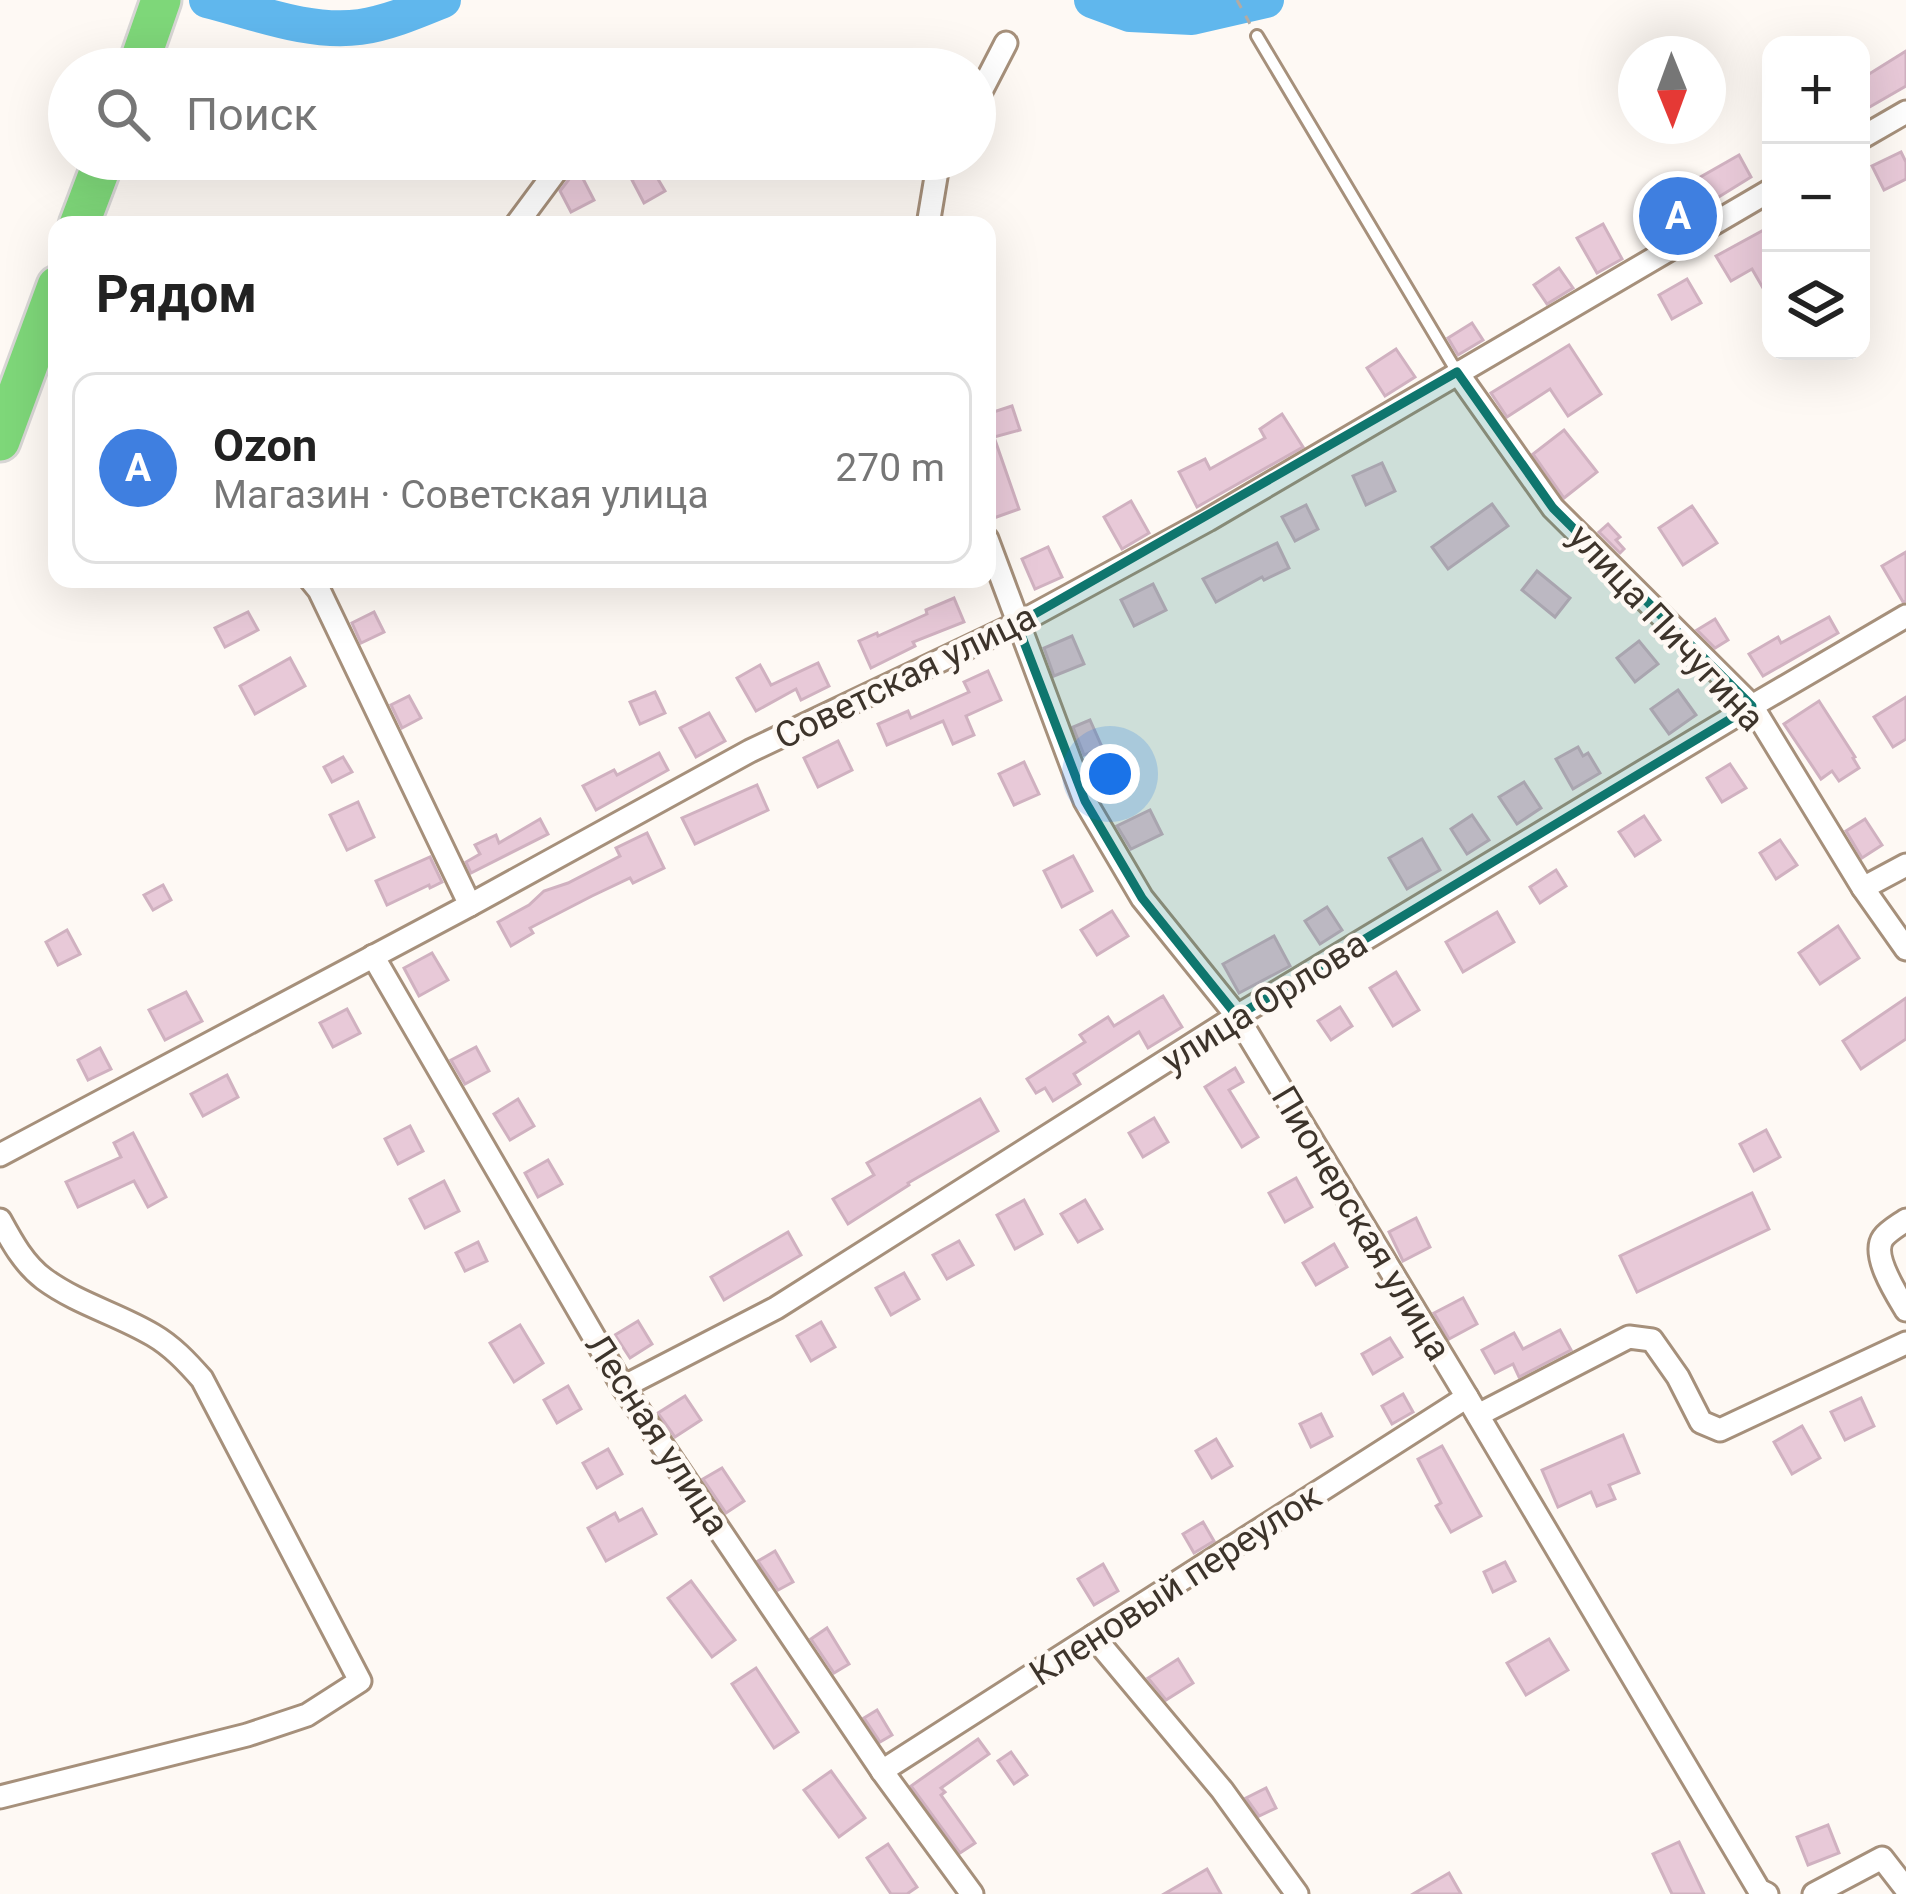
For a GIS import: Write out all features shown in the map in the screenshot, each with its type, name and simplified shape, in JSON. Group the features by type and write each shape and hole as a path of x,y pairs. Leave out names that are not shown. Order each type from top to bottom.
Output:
{"highway":[{"path":"144,48 161,0"},
{"path":"82,216 96,180"},
{"path":"0,441 48,310"}],"street":[{"path":"996,62 1006,43"},
{"path":"1870,133 1906,112"},
{"path":"523,216 549,180"},
{"path":"929,216 935,180"},
{"name":"Советская улица","path":"0,1155 750,751 1017,624 1208,520 1762,195"},
{"name":"улица Пичугина","path":"1457,372 1553,508 1752,706 1863,888 1906,949"},
{"name":"Пионерская улица","path":"996,564 1085,801 1142,898 1237,1016 1759,1890 1767,1894"},
{"path":"317,588 470,905"},
{"name":"улица Орлова","path":"623,1387 776,1308 1237,1016 1906,616"},
{"path":"1863,888 1906,865"},
{"name":"Лесная улица","path":"373,956 623,1387 882,1771 972,1894"},
{"path":"0,1220 18,1253 43,1279 152,1334 202,1379 360,1681 307,1715 247,1735 0,1797"},
{"path":"1906,1220 1883,1237 1880,1248 1881,1260 1906,1310"},
{"name":"Кленовый переулок","path":"882,1771 1473,1406 1629,1337 1652,1340 1701,1422 1720,1430 1906,1343"},
{"path":"1094,1636 1222,1790 1297,1894"},
{"path":"1814,1894 1882,1858 1906,1889"}],"lane":[{"path":"1257,36 1457,372"}],"path":[{"path":"1237,0 1257,36"}],"highlighted area":[{"path":"1457,372 1553,508 1752,706 1237,1016 1142,898 1085,801 1017,624"}],"building":[{"path":"1906,51 1906,86 1870,107 1870,73"},
{"path":"1901,152 1906,179 1884,190 1872,166"},
{"path":"1739,155 1751,177 1659,234 1640,201 1665,186 1668,191 1695,180"},
{"path":"568,180 584,180 594,200 571,212 560,191"},
{"path":"632,180 658,180 665,191 644,203"},
{"path":"1603,224 1622,259 1597,273 1577,238"},
{"path":"1762,231 1762,286 1752,269 1731,281 1716,256"},
{"path":"1559,268 1573,288 1547,304 1534,285"},
{"path":"1687,279 1701,303 1672,319 1659,295"},
{"path":"1472,323 1483,340 1458,355 1448,338"},
{"path":"1569,345 1601,394 1568,416 1550,389 1507,417 1491,393"},
{"path":"1396,349 1415,377 1385,396 1367,368"},
{"path":"1012,406 1020,430 996,436 996,411"},
{"path":"1282,414 1303,447 1197,507 1179,472 1205,459 1210,469 1265,438 1260,429"},
{"path":"1564,430 1597,472 1564,498 1533,454"},
{"path":"996,443 1019,509 996,517"},
{"path":"1382,463 1395,491 1366,505 1353,476"},
{"path":"1131,501 1149,533 1122,549 1104,517"},
{"path":"1492,504 1508,526 1448,569 1432,547"},
{"path":"1306,505 1318,529 1295,541 1282,517"},
{"path":"1692,506 1717,543 1683,565 1659,528"},
{"path":"1608,524 1620,537 1616,540 1624,549 1620,553 1599,532"},
{"path":"1277,543 1289,568 1216,602 1203,579"},
{"path":"1048,547 1062,577 1035,589 1022,559"},
{"path":"1906,552 1906,601 1903,602 1882,566"},
{"path":"1537,571 1570,598 1555,617 1522,590"},
{"path":"1153,584 1166,610 1134,626 1121,600"},
{"path":"954,598 964,622 913,642 915,646 871,668 859,641"},
{"path":"248,612 258,630 225,647 215,628"},
{"path":"374,612 384,632 361,643 352,623"},
{"path":"1829,617 1838,633 1763,676 1749,654"},
{"path":"1715,619 1728,640 1715,648 1697,630"},
{"path":"1072,636 1084,664 1054,676 1044,648"},
{"path":"1639,641 1658,664 1635,682 1617,658"},
{"path":"290,658 305,686 255,714 240,686"},
{"path":"818,663 829,686 801,700 796,689 756,711 737,678 760,665 771,685"},
{"path":"988,671 1001,700 966,716 974,735 953,744 943,721 887,745 878,724 908,711 911,718 969,692 964,682"},
{"path":"1678,690 1696,715 1669,734 1651,709"},
{"path":"655,692 665,713 640,724 630,702"},
{"path":"409,696 421,718 402,728 391,705"},
{"path":"1906,697 1906,739 1893,747 1874,717"},
{"path":"1819,701 1859,768 1839,781 1832,771 1821,779 1784,724"},
{"path":"709,713 725,741 696,757 680,728"},
{"path":"1090,720 1102,747 1084,755 1073,727"},
{"path":"838,741 852,770 818,787 804,758"},
{"path":"1578,747 1583,756 1588,753 1600,773 1573,789 1556,759"},
{"path":"659,753 668,770 596,810 583,786"},
{"path":"343,757 352,772 332,782 324,767"},
{"path":"1024,762 1039,794 1014,805 999,774"},
{"path":"1730,764 1746,788 1722,802 1707,778"},
{"path":"1524,782 1541,808 1517,824 1499,797"},
{"path":"757,785 768,810 695,844 682,818"},
{"path":"358,802 374,837 347,850 330,815"},
{"path":"1150,810 1162,834 1131,849 1117,826"},
{"path":"1472,815 1489,840 1467,854 1451,829"},
{"path":"1644,816 1660,840 1635,856 1619,832"},
{"path":"540,819 548,834 471,873 466,862 480,854 475,845 496,835 499,843"},
{"path":"1865,819 1882,845 1862,858 1846,831"},
{"path":"647,833 664,868 592,896 530,928 533,933 511,946 498,922 544,891 620,856 616,848"},
{"path":"1422,839 1440,870 1407,889 1389,858"},
{"path":"1780,840 1797,865 1776,879 1760,853"},
{"path":"1073,856 1092,891 1062,907 1044,871"},
{"path":"430,857 442,882 387,905 376,881"},
{"path":"1556,870 1566,886 1540,903 1530,887"},
{"path":"163,885 171,900 153,910 144,895"},
{"path":"1327,907 1342,930 1320,944 1305,921"},
{"path":"1112,911 1128,936 1097,955 1081,930"},
{"path":"1497,912 1514,942 1463,972 1446,942"},
{"path":"1838,926 1859,958 1820,984 1799,953"},
{"path":"67,930 80,954 58,965 46,942"},
{"path":"1274,936 1290,966 1239,993 1223,964"},
{"path":"432,953 448,980 419,996 404,968"},
{"path":"1396,972 1419,1010 1393,1026 1370,988"},
{"path":"186,992 202,1021 165,1040 149,1010"},
{"path":"1163,996 1182,1027 1148,1048 1139,1032 1074,1074 1080,1084 1053,1101 1045,1088 1036,1093 1027,1079 1085,1042 1080,1035 1108,1017 1114,1026"},
{"path":"1906,998 1906,1039 1861,1069 1843,1041"},
{"path":"1340,1007 1352,1026 1331,1040 1318,1021"},
{"path":"347,1009 360,1033 333,1047 320,1023"},
{"path":"476,1047 489,1071 465,1084 451,1060"},
{"path":"100,1048 111,1069 88,1080 78,1060"},
{"path":"1235,1068 1243,1082 1229,1090 1258,1137 1242,1147 1205,1087"},
{"path":"227,1075 238,1097 203,1116 191,1094"},
{"path":"518,1099 534,1126 510,1140 494,1114"},
{"path":"980,1099 998,1131 848,1224 833,1199 874,1175 867,1163"},
{"path":"1154,1118 1168,1142 1143,1157 1129,1133"},
{"path":"410,1126 423,1151 398,1164 385,1139"},
{"path":"1766,1130 1780,1157 1754,1171 1740,1144"},
{"path":"133,1133 166,1197 148,1207 134,1181 78,1207 66,1182 121,1157 114,1143"},
{"path":"548,1160 562,1184 538,1197 525,1173"},
{"path":"1296,1178 1312,1207 1285,1222 1269,1193"},
{"path":"444,1181 459,1211 425,1228 410,1199"},
{"path":"1752,1193 1769,1229 1637,1292 1620,1256"},
{"path":"1024,1200 1042,1234 1015,1249 997,1215"},
{"path":"1085,1200 1102,1229 1078,1242 1061,1214"},
{"path":"1416,1218 1430,1247 1403,1261 1389,1232"},
{"path":"788,1232 801,1255 724,1300 711,1277"},
{"path":"959,1241 973,1265 947,1279 933,1255"},
{"path":"478,1242 487,1261 465,1271 456,1253"},
{"path":"1334,1244 1347,1267 1316,1285 1303,1263"},
{"path":"904,1273 919,1299 891,1315 876,1288"},
{"path":"1463,1298 1477,1324 1449,1339 1434,1313"},
{"path":"638,1321 652,1344 630,1358 615,1335"},
{"path":"821,1322 835,1347 811,1361 797,1336"},
{"path":"520,1325 543,1363 514,1382 490,1343"},
{"path":"1560,1330 1571,1350 1519,1377 1513,1364 1495,1373 1482,1350 1514,1333 1523,1349"},
{"path":"1390,1338 1402,1357 1373,1374 1362,1354"},
{"path":"568,1386 581,1409 557,1423 544,1400"},
{"path":"1403,1394 1413,1412 1392,1424 1382,1406"},
{"path":"685,1396 701,1420 675,1437 658,1413"},
{"path":"1861,1398 1874,1426 1845,1440 1831,1412"},
{"path":"1321,1414 1332,1436 1311,1447 1300,1424"},
{"path":"1802,1426 1820,1458 1792,1474 1774,1442"},
{"path":"1623,1435 1639,1473 1609,1485 1615,1499 1597,1506 1591,1492 1558,1507 1542,1470"},
{"path":"1216,1439 1232,1466 1212,1478 1196,1451"},
{"path":"1442,1446 1481,1516 1451,1532 1418,1459"},
{"path":"608,1449 622,1474 597,1488 583,1463"},
{"path":"722,1468 744,1501 726,1513 703,1479"},
{"path":"642,1509 656,1534 606,1561 588,1528 615,1513 619,1521"},
{"path":"1203,1522 1214,1541 1194,1553 1183,1534"},
{"path":"775,1551 793,1582 778,1590 758,1561"},
{"path":"1505,1562 1515,1581 1493,1592 1484,1572"},
{"path":"1103,1564 1118,1591 1094,1605 1078,1579"},
{"path":"691,1581 735,1640 712,1657 668,1598"},
{"path":"827,1628 849,1664 834,1673 811,1639"},
{"path":"1549,1639 1568,1670 1526,1695 1507,1663"},
{"path":"1178,1659 1193,1683 1166,1700 1148,1678"},
{"path":"756,1668 798,1732 774,1748 732,1684"},
{"path":"877,1710 892,1735 880,1742 864,1718"},
{"path":"978,1739 989,1754 941,1788 945,1792 941,1795 975,1843 960,1853 911,1786"},
{"path":"1011,1752 1027,1775 1014,1784 998,1761"},
{"path":"831,1771 865,1818 839,1837 804,1790"},
{"path":"1266,1788 1276,1808 1259,1816 1246,1798"},
{"path":"1828,1825 1839,1853 1808,1865 1797,1837"},
{"path":"1679,1842 1704,1894 1672,1894 1653,1854"},
{"path":"888,1844 917,1887 907,1894 891,1894 867,1858"},
{"path":"1207,1869 1221,1894 1164,1894"},
{"path":"1449,1873 1461,1894 1413,1894"}],"waterway":[{"path":"207,0 283,21 341,28 381,23 443,0"},
{"path":"1092,0 1130,14 1192,17 1266,0"}],"place":[{"name":"Ozon","path":"1678,216"}]}
